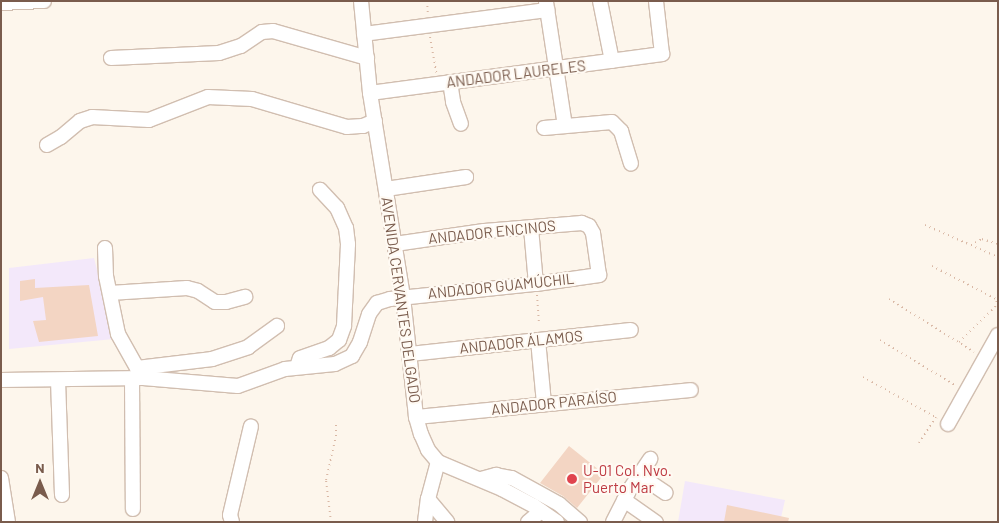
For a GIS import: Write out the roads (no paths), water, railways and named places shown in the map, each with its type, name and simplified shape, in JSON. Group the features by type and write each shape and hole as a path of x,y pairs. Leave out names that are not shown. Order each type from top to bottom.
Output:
{"street":[{"path":"1,4 44,1"},
{"name":"AVENIDA CERVANTES DELGADO","path":"361,1 370,92 403,296 416,417 428,450 438,462"},
{"path":"600,1 612,61"},
{"name":"ANDADOR LAURELES","path":"370,92 662,54 656,1"},
{"path":"364,34 546,6 565,126"},
{"path":"112,58 219,53 241,46 262,32 273,31 367,58"},
{"path":"444,83 461,124"},
{"path":"47,145 62,137 80,121 92,117 149,120 208,97 252,99 347,127 363,126 375,121"},
{"path":"544,128 612,122 621,131 631,164"},
{"path":"386,190 466,177"},
{"path":"137,375 238,386 285,369 297,367 300,358 329,348 339,340 344,326 348,244 346,228 337,208 320,190"},
{"name":"ANDADOR ENCINOS","path":"395,244 484,231 531,228 574,222 589,226 593,233 598,275"},
{"path":"531,228 536,284"},
{"path":"104,248 118,334 137,375 133,509"},
{"name":"ANDADOR GUAMÚCHIL","path":"297,367 335,364 352,356 360,342 369,314 377,303 403,296 536,284 598,275"},
{"path":"110,293 192,288 215,302 245,297"},
{"path":"1,380 58,380 137,375 212,359 248,347 277,326"},
{"name":"ANDADOR ÁLAMOS","path":"410,354 631,330"},
{"path":"942,421 966,392 998,335"},
{"path":"538,340 544,404"},
{"path":"58,380 62,494"},
{"name":"ANDADOR PARAÍSO","path":"416,417 691,390"},
{"path":"232,522 230,515 251,426"},
{"path":"613,522 624,500 650,459"},
{"path":"425,522 428,499 438,462 539,503 559,504 580,522"},
{"path":"639,475 666,493"},
{"path":"1,478 8,522"},
{"path":"428,499 447,522"},
{"path":"624,500 656,522"},
{"path":"528,522 539,503"},
{"path":"539,503 557,522"}],"place":[{"name":"U-01 Col. Nvo. Puerto Mar","path":"572,479"}]}
